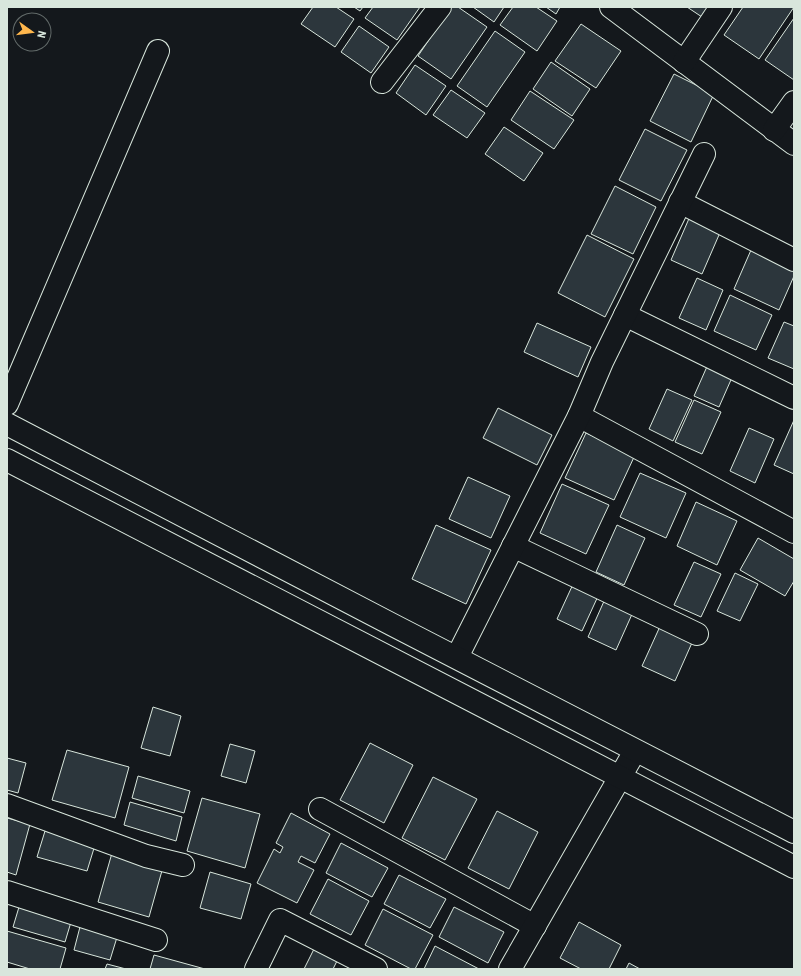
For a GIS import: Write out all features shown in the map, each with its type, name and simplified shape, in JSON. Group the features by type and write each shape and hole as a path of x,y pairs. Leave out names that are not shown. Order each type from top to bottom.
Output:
{"street":[{"path":"382,82 440,7"},
{"path":"611,7 794,144"},
{"path":"684,62 721,7"},
{"path":"7,404 158,51"},
{"path":"774,130 794,102"},
{"path":"457,657 579,416 625,315 704,154"},
{"path":"680,202 794,260"},
{"path":"625,315 794,398"},
{"path":"579,416 794,532"},
{"path":"7,424 635,751 794,832"},
{"path":"7,460 794,867"},
{"path":"513,546 697,634"},
{"path":"510,969 635,751"},
{"path":"7,805 146,856 183,866"},
{"path":"320,809 535,926"},
{"path":"7,892 156,940"},
{"path":"256,969 280,920 376,969"}],"building":[{"path":"313,7 336,7 354,19 335,47 301,24"},
{"path":"354,7 363,7 360,11"},
{"path":"373,7 420,7 397,40 365,18"},
{"path":"451,7 458,7 487,27 451,79 418,56"},
{"path":"473,7 504,7 494,22"},
{"path":"513,7 536,7 557,21 537,51 500,25"},
{"path":"546,7 560,7 556,14"},
{"path":"687,7 713,7 705,19"},
{"path":"743,7 794,7 759,59 724,35"},
{"path":"794,18 794,80 765,60"},
{"path":"581,24 621,51 596,88 555,61"},
{"path":"359,26 389,47 371,73 341,52"},
{"path":"495,31 525,52 487,107 457,86"},
{"path":"551,62 590,89 572,116 533,89"},
{"path":"415,65 446,86 426,115 396,93"},
{"path":"674,74 714,94 691,142 650,121"},
{"path":"451,90 485,113 467,138 433,115"},
{"path":"530,91 574,120 554,149 511,120"},
{"path":"504,127 543,153 524,181 485,154"},
{"path":"645,129 687,150 661,201 619,180"},
{"path":"615,186 656,207 633,254 591,234"},
{"path":"691,214 722,228 702,274 671,260"},
{"path":"587,235 634,259 605,317 558,293"},
{"path":"751,250 794,270 794,276 779,310 734,289"},
{"path":"697,278 723,290 706,330 679,318"},
{"path":"730,295 772,315 756,350 714,331"},
{"path":"784,322 794,326 794,369 768,358"},
{"path":"537,323 591,347 578,377 524,352"},
{"path":"709,362 734,373 719,407 694,396"},
{"path":"667,389 692,400 673,441 649,429"},
{"path":"694,400 721,412 702,454 675,442"},
{"path":"498,408 552,435 537,465 483,438"},
{"path":"794,420 794,474 774,465"},
{"path":"749,428 774,439 755,483 730,471"},
{"path":"586,433 635,455 614,500 565,478"},
{"path":"640,473 686,493 666,538 620,517"},
{"path":"468,477 510,496 491,538 449,519"},
{"path":"562,484 609,505 586,554 540,533"},
{"path":"696,502 737,521 717,565 677,546"},
{"path":"436,525 491,550 466,604 412,579"},
{"path":"617,525 645,538 624,585 596,572"},
{"path":"758,538 794,559 794,581 785,596 740,570"},
{"path":"694,562 721,574 701,617 674,605"},
{"path":"735,573 758,584 740,621 717,611"},
{"path":"574,582 599,594 582,631 557,619"},
{"path":"605,599 633,612 616,650 588,637"},
{"path":"662,622 695,636 675,681 642,666"},
{"path":"153,707 181,716 170,756 141,748"},
{"path":"370,743 413,765 384,823 340,800"},
{"path":"230,744 255,751 246,783 221,776"},
{"path":"67,750 129,767 115,818 52,800"},
{"path":"7,758 26,763 18,793 7,790"},
{"path":"138,776 190,791 184,813 132,798"},
{"path":"433,777 477,799 445,860 402,838"},
{"path":"202,798 260,814 245,868 187,851"},
{"path":"130,802 182,817 176,841 124,825"},
{"path":"497,811 538,832 509,889 468,868"},
{"path":"291,813 330,834 315,863 301,856 298,862 314,870 297,903 257,883 274,849 280,853 283,847 276,843"},
{"path":"7,818 30,824 16,875 7,872"},
{"path":"45,831 95,845 87,871 37,857"},
{"path":"341,843 388,868 372,897 326,873"},
{"path":"112,853 163,867 149,917 98,902"},
{"path":"210,872 251,884 241,919 200,908"},
{"path":"399,875 446,899 430,928 384,904"},
{"path":"328,879 369,901 351,935 310,914"},
{"path":"19,907 71,922 65,942 13,927"},
{"path":"454,907 504,932 488,963 439,937"},
{"path":"383,909 433,935 415,969 411,969 365,945"},
{"path":"579,922 621,945 609,969 581,969 560,958"},
{"path":"81,923 118,934 110,960 74,950"},
{"path":"7,931 66,948 60,969 30,969 7,962"},
{"path":"316,945 339,957 333,969 304,969"},
{"path":"435,946 479,969 424,969"},
{"path":"154,955 205,969 150,969"},
{"path":"629,963 640,969 626,969"},
{"path":"107,964 126,969 105,969"}]}
